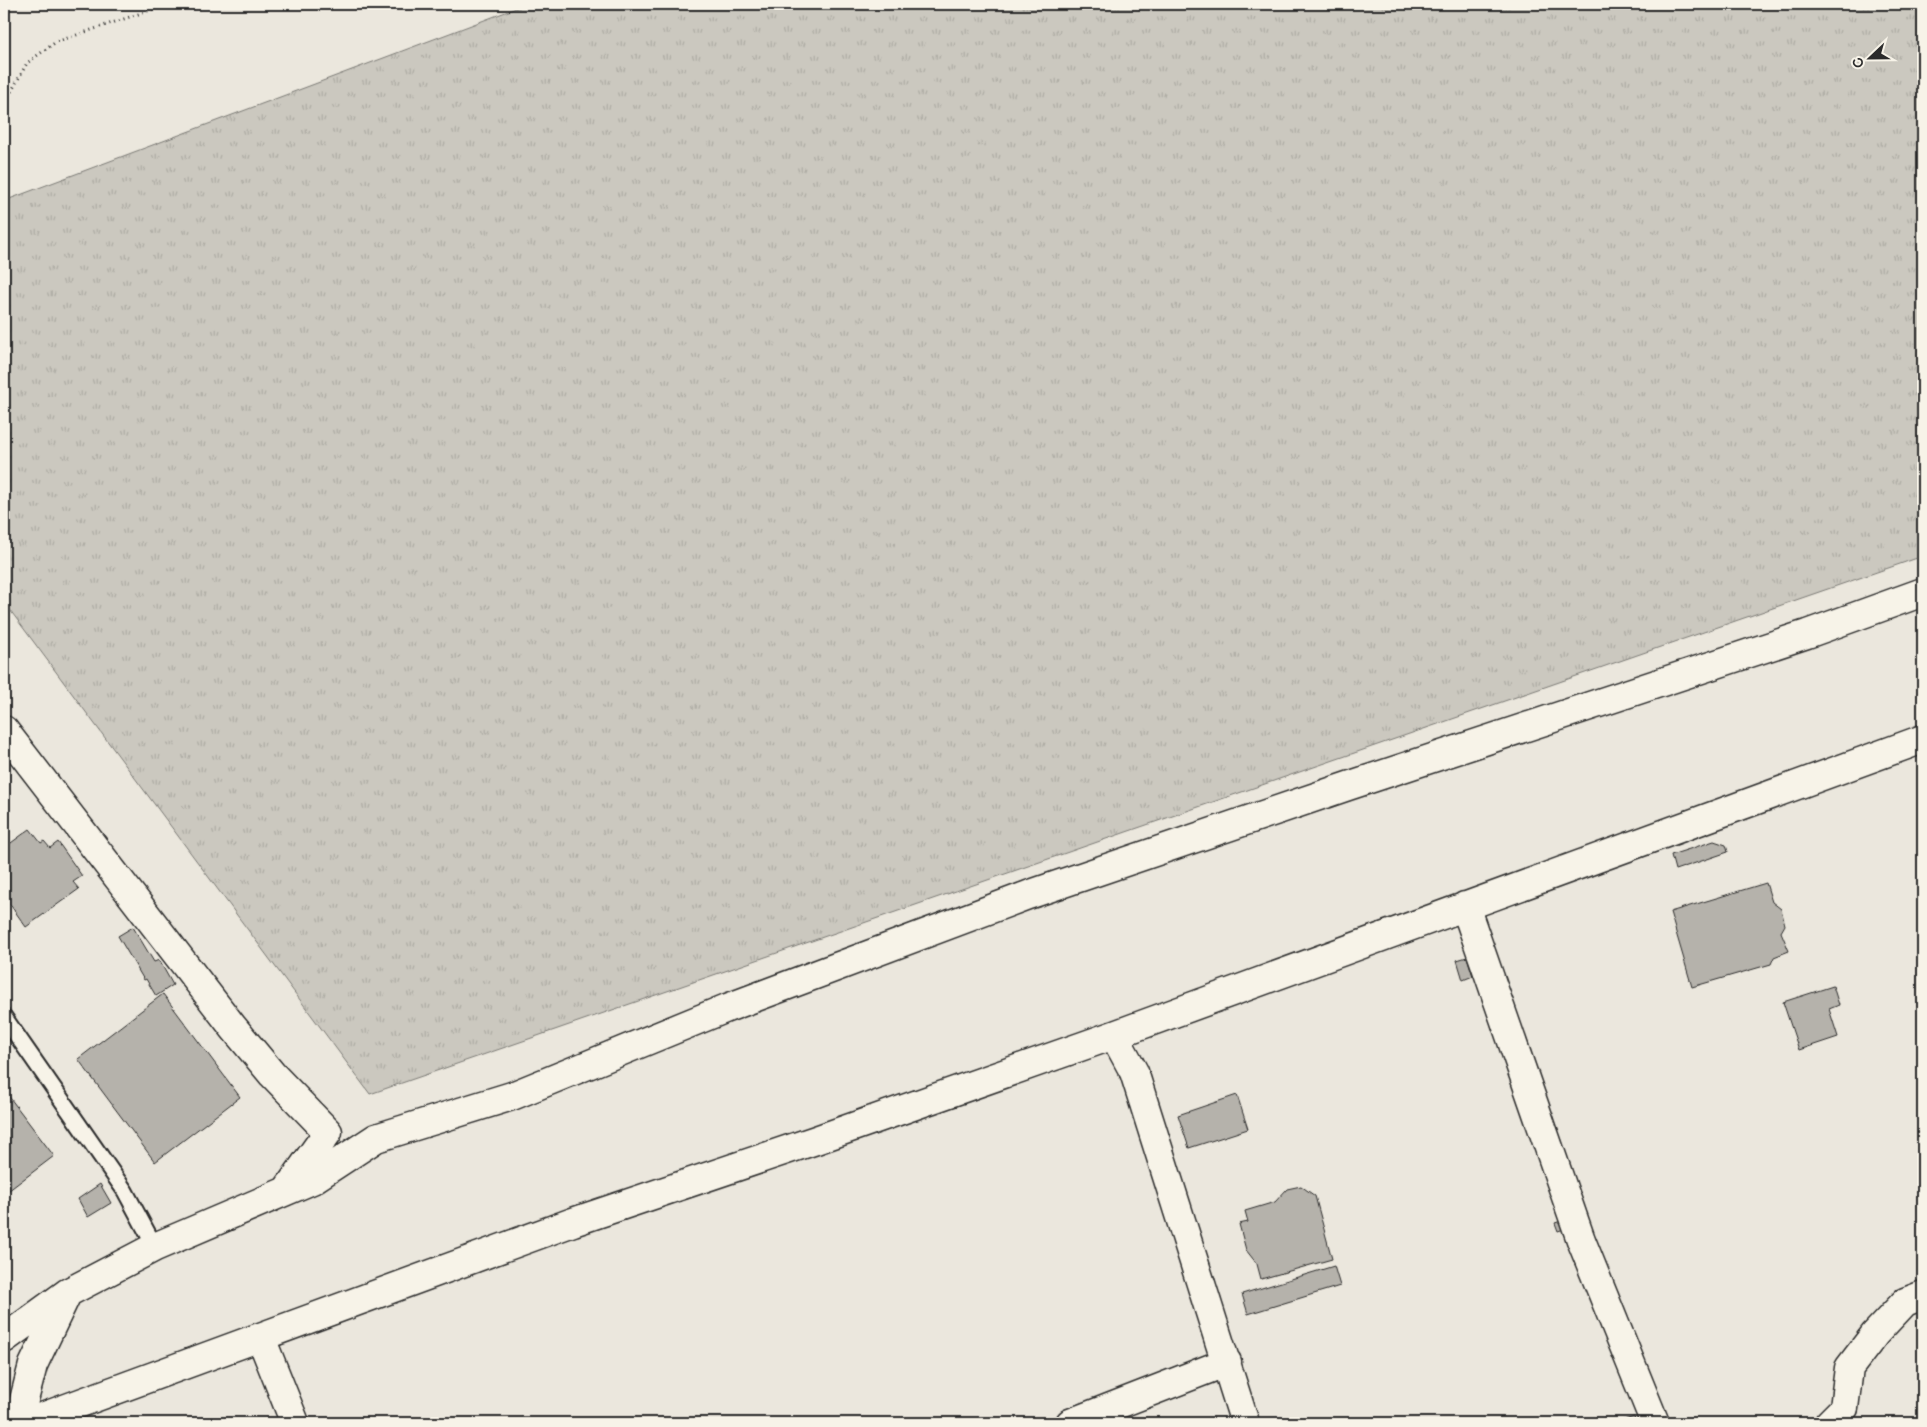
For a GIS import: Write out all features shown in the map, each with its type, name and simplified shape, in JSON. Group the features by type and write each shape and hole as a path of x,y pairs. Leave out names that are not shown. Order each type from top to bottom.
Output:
{"street":[{"path":"4,1339 67,1293 154,1247 312,1180 376,1138 512,1096 728,1008 1028,895 1339,789 1807,634 1923,592"},
{"path":"4,730 233,1027 272,1074 328,1132 286,1191"},
{"path":"26,1423 573,1222 816,1140 1114,1035 1923,739"},
{"path":"1465,906 1580,1240 1655,1423"},
{"path":"1114,1035 1134,1072 1245,1423"},
{"path":"18,1423 33,1365 67,1293"},
{"path":"1830,1423 1844,1408 1849,1368 1875,1334 1905,1302 1923,1295"},
{"path":"261,1338 295,1423"},
{"path":"1070,1423 1227,1362"}],"lane":[{"path":"4,1017 126,1191 154,1247"}],"path":[{"path":"4,104 10,90 27,63 56,42 168,4"}],"green space":[{"path":"527,4 1923,4 1923,556 370,1094 4,602 4,201"}],"building":[{"path":"30,829 41,843 44,841 50,848 58,842 82,876 73,882 79,889 26,927 4,896 4,848"},
{"path":"1714,841 1726,845 1728,852 1675,870 1671,855"},
{"path":"1766,883 1772,902 1781,909 1785,925 1781,932 1789,951 1774,957 1771,964 1692,987 1670,912"},
{"path":"133,927 154,962 159,960 173,985 156,996 146,979 144,980 118,936"},
{"path":"1467,957 1473,976 1463,980 1457,960"},
{"path":"1833,986 1839,1005 1829,1009 1838,1037 1799,1050 1783,1002"},
{"path":"163,994 240,1097 155,1162 78,1059"},
{"path":"4,1090 54,1156 4,1194"},
{"path":"1237,1095 1248,1129 1189,1148 1178,1115"},
{"path":"1923,1130 1923,1143 1919,1131"},
{"path":"100,1184 111,1203 88,1217 78,1199"},
{"path":"1301,1186 1315,1196 1332,1259 1261,1279 1257,1264 1246,1250 1239,1224 1248,1222 1245,1211 1275,1202 1287,1189"},
{"path":"1561,1221 1564,1229 1558,1231 1555,1223"},
{"path":"1334,1266 1340,1286 1248,1314 1242,1294"},
{"path":"1634,1417 1636,1423 1614,1423"},
{"path":"1923,1418 1923,1423 1914,1423"}]}
